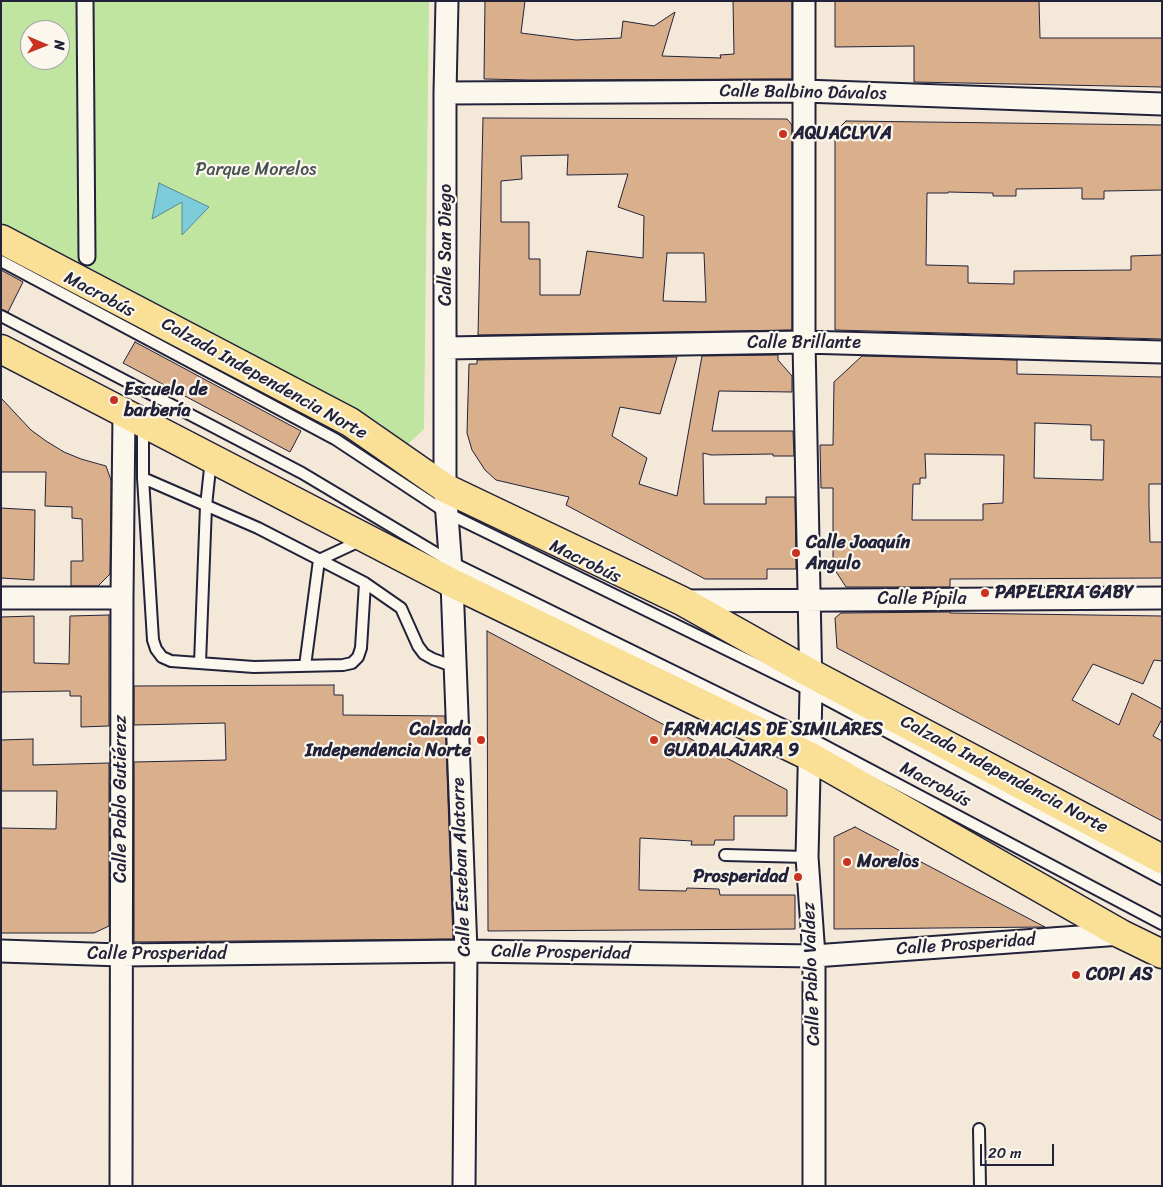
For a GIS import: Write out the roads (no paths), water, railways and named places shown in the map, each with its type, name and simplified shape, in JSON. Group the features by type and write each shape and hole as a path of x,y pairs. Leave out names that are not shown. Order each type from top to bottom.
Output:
{"main road":[{"name":"Calzada Independencia Norte","path":"1,239 350,422 446,500 682,600 810,682 1162,859"},
{"path":"1,349 366,539 452,573 809,747 1121,934 1162,954"}],"street":[{"path":"85,1 86,257"},
{"name":"Calle San Diego","path":"446,500 445,93 447,1"},
{"path":"804,1 804,342 810,682"},
{"name":"Calle Balbino Dávalos","path":"445,93 804,91 1162,104"},
{"name":"Calle Brillante","path":"446,348 804,342 1162,352"},
{"name":"Calle Pablo Gutiérrez","path":"121,1186 122,598 134,418"},
{"name":"Calle Esteban Alatorre","path":"446,500 452,573 466,952 464,1186"},
{"path":"1,598 122,598"},
{"name":"Calle Pípila","path":"682,600 1162,598"},
{"name":"Calle Pablo Valdez","path":"810,682 807,858 814,956 814,1186"},
{"name":"Calle Prosperidad","path":"1,951 121,955 466,952 814,956 1121,934"}],"lane":[{"name":"Macrobús","path":"1,261 446,500 810,682 1162,879"},
{"path":"1,316 302,473 452,573"},
{"path":"134,418 143,478 153,640 156,649 162,657 171,661 254,667 343,665 352,663 358,657 362,648 365,583"},
{"path":"200,663 206,506 211,459"},
{"path":"143,478 258,528 365,583 401,608 418,646 424,654 455,667"},
{"path":"319,560 366,539"},
{"path":"305,666 319,560"},
{"name":"Macrobús","path":"809,747 1162,924"},
{"path":"725,855 807,858"},
{"path":"979,1129 980,1186"}],"water":[{"path":"159,183 209,207 182,235 182,202 152,219"}],"place":[{"name":"AQUACLYVA","path":"783,134"},
{"name":"Escuela de barbería","path":"114,400"},
{"name":"Calle Joaquín Angulo","path":"796,553"},
{"name":"PAPELERIA GABY","path":"985,593"},
{"name":"Calzada Independencia Norte","path":"481,740"},
{"name":"FARMACIAS DE SIMILARES GUADALAJARA 9","path":"654,740"},
{"name":"Morelos","path":"847,862"},
{"name":"Prosperidad","path":"798,877"},
{"name":"COPI AS","path":"1076,975"}],"park label":[{"name":"Parque Morelos","path":"256,170"}]}
